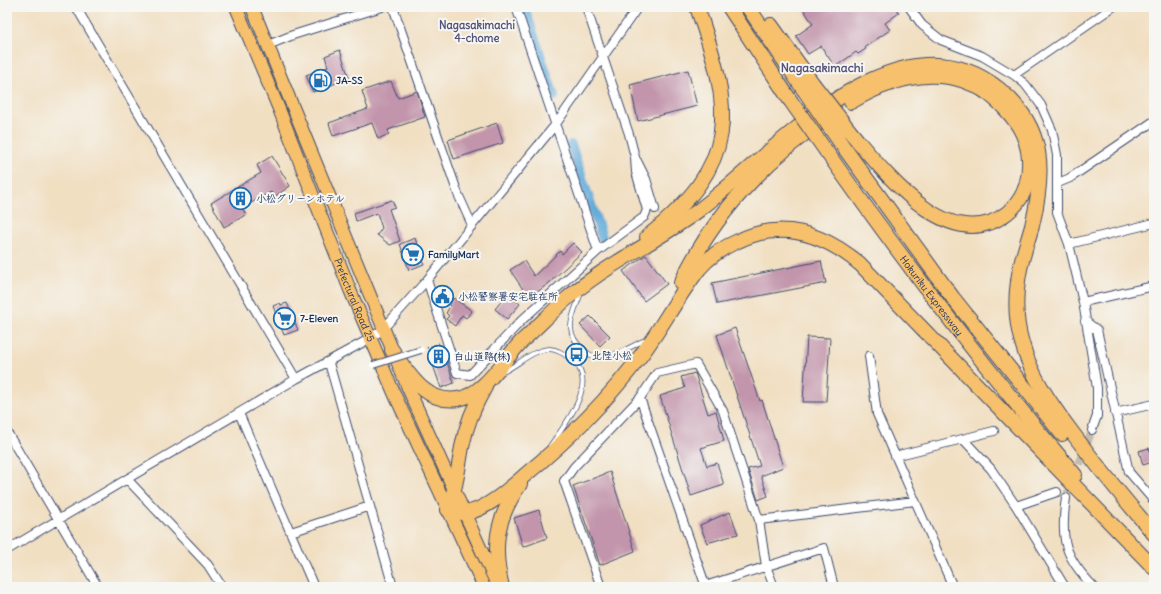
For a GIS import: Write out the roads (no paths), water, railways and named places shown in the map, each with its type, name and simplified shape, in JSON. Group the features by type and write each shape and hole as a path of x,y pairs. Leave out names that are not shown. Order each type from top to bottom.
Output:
{"highway":[{"path":"392,350 416,384 425,391 445,399 459,399 474,394 520,343 584,284 652,232 692,193 706,174 719,144 723,111 721,93 709,45 697,7"},
{"name":"Hokuriku Expressway","path":"729,7 790,100 826,151 884,233 968,345 1154,568"},
{"name":"Hokuriku Expressway","path":"748,7 808,87 840,142 891,215 1004,363 1154,542"},
{"path":"665,320 686,274 705,241 724,213 757,174 801,136 835,112 857,98 894,82 918,77 945,76 962,80 989,94 1001,104 1020,129 1026,144 1029,158 1027,185 1022,197 1013,208 1002,217 989,223 975,226 960,224 931,212 897,186 852,134 808,87 758,7"},
{"path":"610,265 654,241 698,210 813,114 864,84 904,69 925,65 946,65 964,69 982,77 1002,92 1022,113 1032,128 1038,145 1041,163 1037,203 1018,279 1016,301 1017,322 1028,363 1038,383 1061,418 1091,458 1154,534"},
{"path":"494,373 478,399 469,422 462,446 455,492 448,510 465,513 477,509 498,496 534,469 592,414 642,355 700,268 730,245 747,236 782,230 800,232 830,243 860,264 1154,568"},
{"path":"502,587 496,555 498,529 514,493 534,469"}],"main road":[{"name":"Prefectural Road 25","path":"236,7 416,442 484,587"},
{"name":"Prefectural Road 25","path":"252,7 383,329 498,587"}],"street":[{"path":"76,7 296,379"},
{"path":"268,45 293,35 382,7"},
{"path":"394,7 458,194 472,225"},
{"path":"516,7 598,250"},
{"path":"586,7 655,209"},
{"path":"7,550 296,379 372,338 383,329 427,280 556,124 604,58 638,7"},
{"path":"909,7 922,24 941,40 982,56 1014,75 1025,84 1041,105 1052,130 1057,155 1057,212 1069,244 1083,302 1097,388 1097,416 1092,430"},
{"path":"1014,75 1113,7"},
{"path":"1058,183 1070,178 1154,121"},
{"path":"427,280 457,373 470,374 517,325 598,250 644,217 647,210 636,172 636,157"},
{"path":"1069,244 1154,223"},
{"path":"1083,302 1154,286"},
{"path":"1085,321 1097,330 1129,472 1154,500"},
{"path":"373,365 421,350"},
{"path":"869,356 877,414 953,587"},
{"path":"329,362 393,587"},
{"path":"601,587 564,481 574,467 640,398 657,373 696,364 723,411 758,520 766,566 774,587"},
{"path":"640,398 704,587 824,548 834,587"},
{"path":"1115,413 1154,404"},
{"path":"239,413 314,587"},
{"path":"895,456 994,431"},
{"path":"7,432 98,587"},
{"path":"963,439 991,470 1016,506 1065,587"},
{"path":"127,479 208,564 222,587"},
{"path":"1016,506 1057,492"},
{"path":"1066,498 1062,523 1065,541 1071,559 1083,576 1094,587"},
{"path":"758,520 915,501"},
{"path":"291,532 370,506"}],"lane":[{"path":"584,284 572,321 571,332 574,341 589,354 598,358 605,358 655,336"},
{"path":"494,373 510,369 535,352 549,349 560,351 575,362 581,371 583,383 582,391 574,408 564,426 534,469"}],"waterway":[{"path":"524,7 554,96"},
{"path":"571,145 602,237"}],"tunnel":[{"path":"1066,498 1092,430"}],"place":[{"name":"JA-SS","path":"321,80"},
{"name":"小松グリーンホテル","path":"240,198"},
{"name":"FamilyMart","path":"413,254"},
{"name":"小松警察署安宅駐在所","path":"443,296"},
{"name":"7-Eleven","path":"285,318"},
{"name":"北陸小松","path":"576,355"},
{"name":"白山道路(株)","path":"439,356"}],"district":[{"name":"Nagasakimachi 4-chome","path":"477,31"},
{"name":"Nagasakimachi","path":"822,68"}]}
